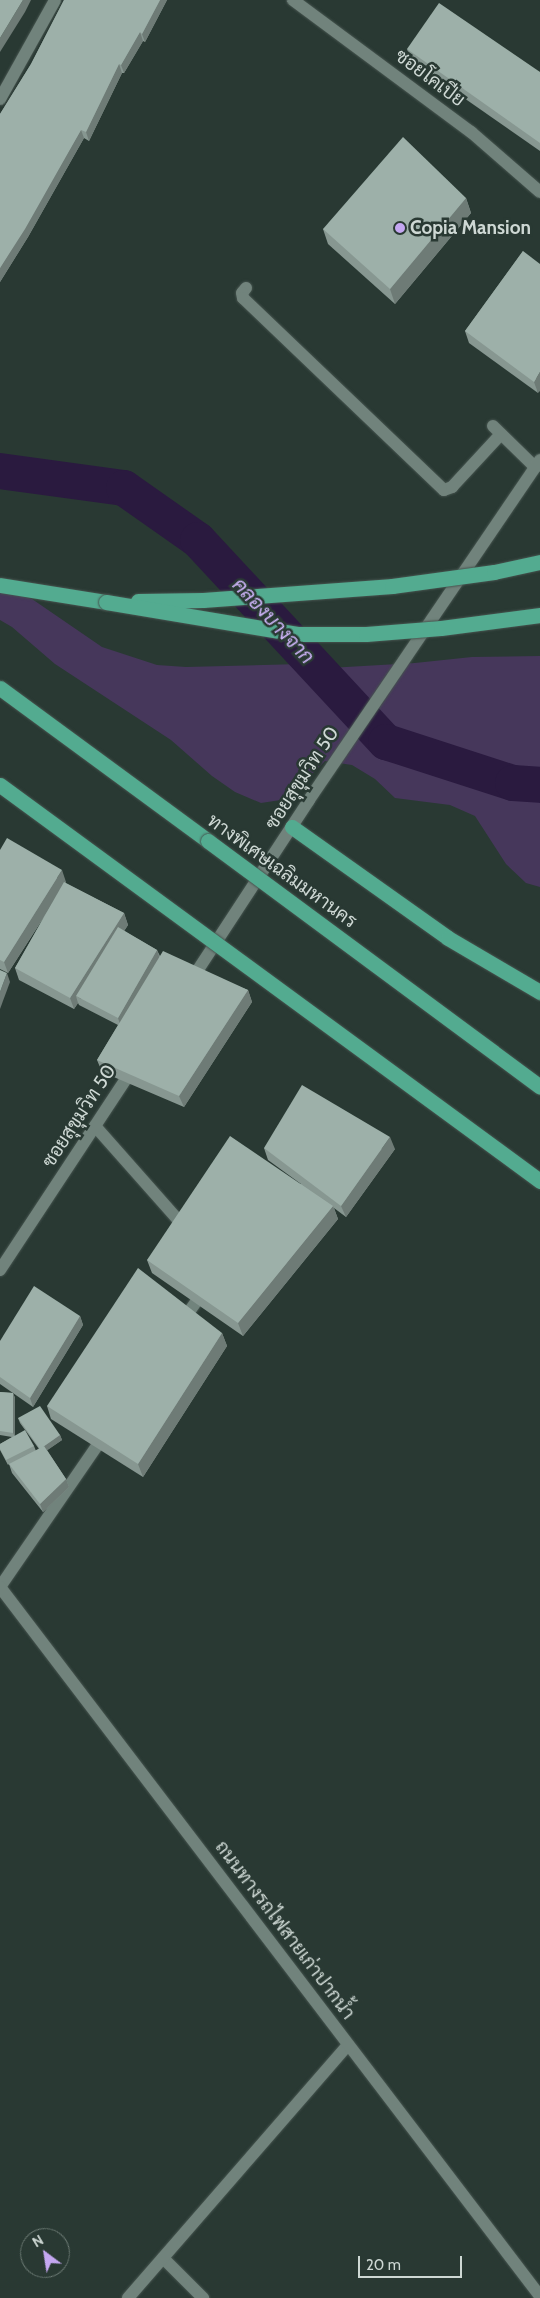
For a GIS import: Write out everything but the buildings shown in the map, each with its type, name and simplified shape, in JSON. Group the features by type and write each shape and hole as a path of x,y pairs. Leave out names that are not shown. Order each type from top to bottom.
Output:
{"highway":[{"path":"106,602 212,599 392,586 494,572 540,562"},
{"path":"0,585 297,634 366,634 441,628 540,615"},
{"name":"ทางพิเศษเฉลิมมหานคร","path":"0,688 540,1087"},
{"path":"0,785 540,1181"},
{"path":"292,827 448,938 540,992"}],"street":[{"path":"0,99 55,0"},
{"name":"ซอยโคเปีย","path":"294,0 471,132 540,192"},
{"path":"246,288 242,295 243,298 444,490 452,487 497,430 538,463"},
{"name":"ซอยสุขุมวิท 50","path":"182,993 338,756 538,463"},
{"name":"ซอยสุขุมวิท 50","path":"0,1270 138,1060"},
{"path":"95,1126 194,1237"},
{"path":"175,1332 214,1275"},
{"path":"0,1587 114,1422"},
{"name":"ถนนทางรถไฟสายเก่าปากน้ำ","path":"0,1587 540,2296"},
{"path":"128,2298 348,2045"},
{"path":"163,2258 203,2298"}],"shaded area":[{"path":"0,590 32,599 102,647 157,665 186,667 301,664 329,668 415,663 472,657 540,656 540,887 526,883 506,864 475,816 450,805 395,798 375,779 352,765 325,761 287,799 261,803 235,792 212,776 171,740 55,664 12,627 0,620"}],"waterway":[{"name":"คลองบางจาก","path":"0,471 124,488 198,540 386,742 513,783 540,785"}],"place":[{"name":"Copia Mansion","path":"400,228"}]}
